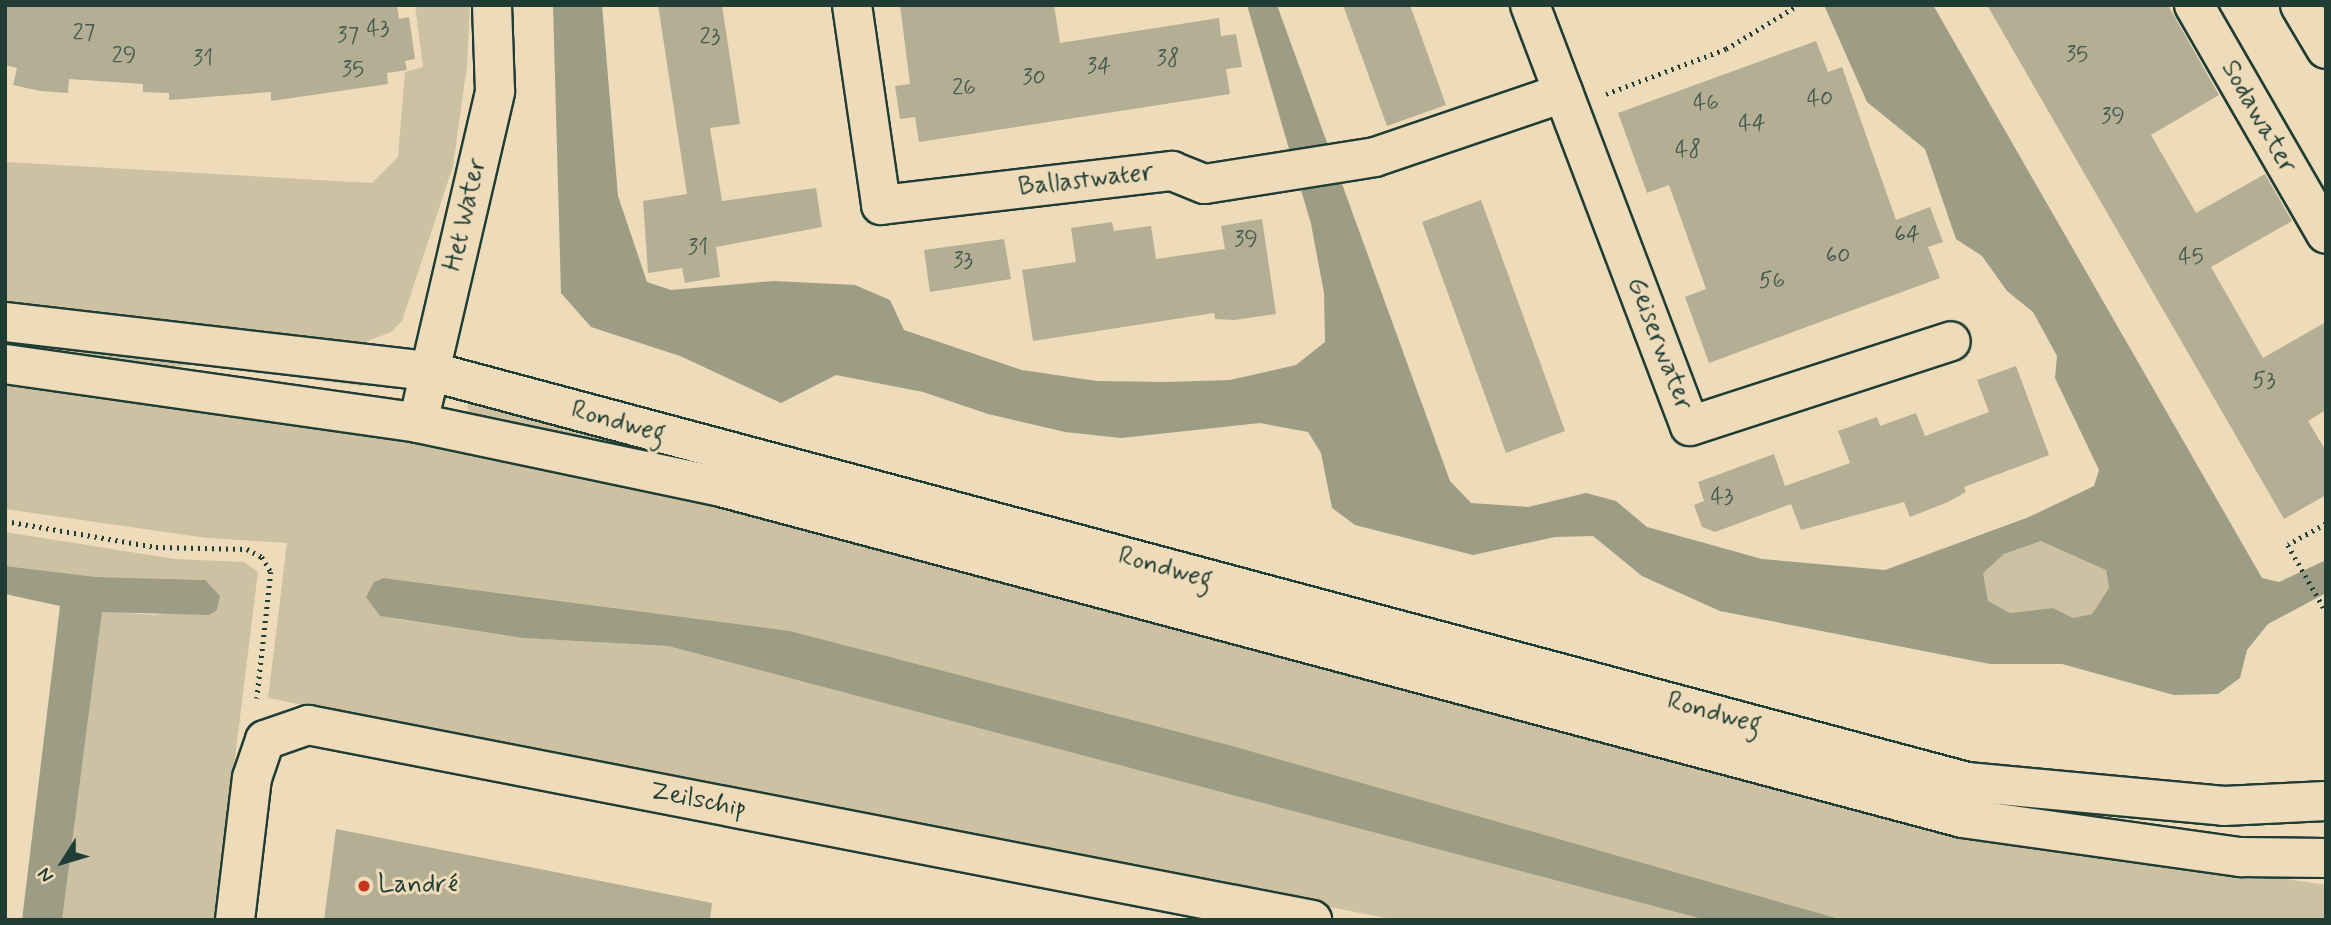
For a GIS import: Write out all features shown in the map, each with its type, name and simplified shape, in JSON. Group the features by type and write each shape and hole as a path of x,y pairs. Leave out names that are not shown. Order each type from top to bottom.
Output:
{"main road":[{"name":"Het Water","path":"418,423 495,91 492,5"},
{"name":"Ballastwater","path":"852,5 881,205 1172,171 1205,184 1375,157 1566,100"},
{"name":"Geiserwater","path":"1530,5 1690,426 1951,341"},
{"name":"Sodawater","path":"2194,5 2325,229"},
{"path":"2300,5 2326,49"},
{"name":"Rondweg","path":"5,322 429,371 1967,782 2224,806 2326,801"},
{"name":"Rondweg","path":"5,364 418,423 721,487 1898,804 2014,828 2241,858 2326,858"},
{"name":"Zeilschip","path":"265,740 308,725 1312,920"},
{"path":"234,920 252,778 265,740"}],"path":[{"path":"1566,100 1726,49 1798,5"},
{"path":"5,521 156,547 247,550 262,557 271,572 257,695 265,740"},
{"path":"2326,524 2288,545 2326,612"}],"shaded area":[{"path":"415,5 470,5 467,66 453,166 402,321 391,332 353,347 5,308 5,162 372,183 398,157 405,72 423,67"},
{"path":"553,5 602,5 618,196 647,282 671,290 774,281 855,285 890,300 904,330 1022,370 1097,381 1230,380 1296,365 1325,342 1324,293 1311,224 1247,5 1277,5 1450,481 1471,503 1528,507 1586,493 1616,501 1647,527 1762,559 1885,570 2029,517 2094,486 2099,470 2055,378 2057,356 2033,312 2007,291 1982,256 1956,239 1925,149 1867,102 1824,5 1933,5 2262,578 2279,582 2326,560 2326,593 2268,624 2247,650 2240,678 2218,694 2174,695 2062,664 1990,664 1720,611 1642,576 1593,536 1555,537 1473,555 1355,525 1332,508 1321,453 1308,432 1260,423 1121,438 1065,432 988,414 923,392 836,375 781,403 680,356 591,327 561,293","holes":["2041,541 2106,570 2109,588 2092,614 2073,618 2053,608 2010,613 1988,601 1983,573 2004,554"]},
{"path":"5,328 371,382 361,386 204,364 107,372 5,358"},
{"path":"5,379 298,418 736,498 2011,837 2326,885 2326,920 1843,920 1229,745 790,631 385,578 374,582 396,619 524,638 668,646 1706,920 1396,920 268,698 287,543 207,538 5,509"},
{"path":"467,398 637,446 629,453 516,429 468,412"},
{"path":"5,532 175,559 244,562 258,572 215,920 62,920 102,611 156,615 216,604 216,596 205,580 97,577 5,566"},
{"path":"2041,541 2106,569 2109,588 2092,614 2073,618 2053,608 2010,613 1988,601 1982,573 2004,554"},
{"path":"5,566 97,577 205,580 220,596 217,610 209,615 102,612 62,920 22,920 60,606 5,594"},
{"path":"384,578 790,631 1229,745 1843,920 1706,920 668,646 523,638 380,616 366,597 374,582"}],"building":[{"path":"5,5 397,5 399,19 409,17 415,59 405,61 407,70 387,73 388,84 271,101 271,92 169,100 169,93 143,92 143,84 69,79 68,93 40,91 13,85 17,68 5,65"},
{"path":"658,5 722,5 740,124 710,128 722,201 816,188 822,227 716,247 720,277 685,283 682,268 648,273 643,201 687,194"},
{"path":"900,5 1054,5 1060,43 1219,18 1221,36 1236,34 1242,67 1226,69 1230,94 919,142 915,117 900,119 895,86 910,84"},
{"path":"1343,5 1410,5 1446,105 1387,126"},
{"path":"1987,5 2168,5 2219,95 2151,135 2196,213 2265,174 2292,221 2211,267 2263,358 2326,322 2326,410 2308,421 2326,451 2326,495 2284,519"},
{"path":"1816,41 1828,72 1842,67 1896,220 1930,207 1943,242 1928,247 1940,278 1709,363 1685,297 1706,289 1669,185 1647,193 1618,113"},
{"path":"1481,200 1565,431 1506,453 1422,222"},
{"path":"1262,219 1276,314 1235,320 1215,319 1214,313 1033,341 1022,270 1076,262 1071,228 1112,222 1114,231 1151,226 1156,259 1225,249 1221,226"},
{"path":"1004,239 1011,279 930,292 924,250"},
{"path":"2016,366 2049,455 1964,487 1966,492 1948,502 1910,517 1904,502 1801,530 1791,504 1715,532 1702,527 1694,505 1704,501 1698,482 1774,454 1785,486 1850,463 1838,431 1877,417 1880,426 1916,413 1925,436 1989,412 1977,380"},
{"path":"336,829 712,903 710,920 324,920"}],"place":[{"name":"Landré","path":"364,886"}]}
